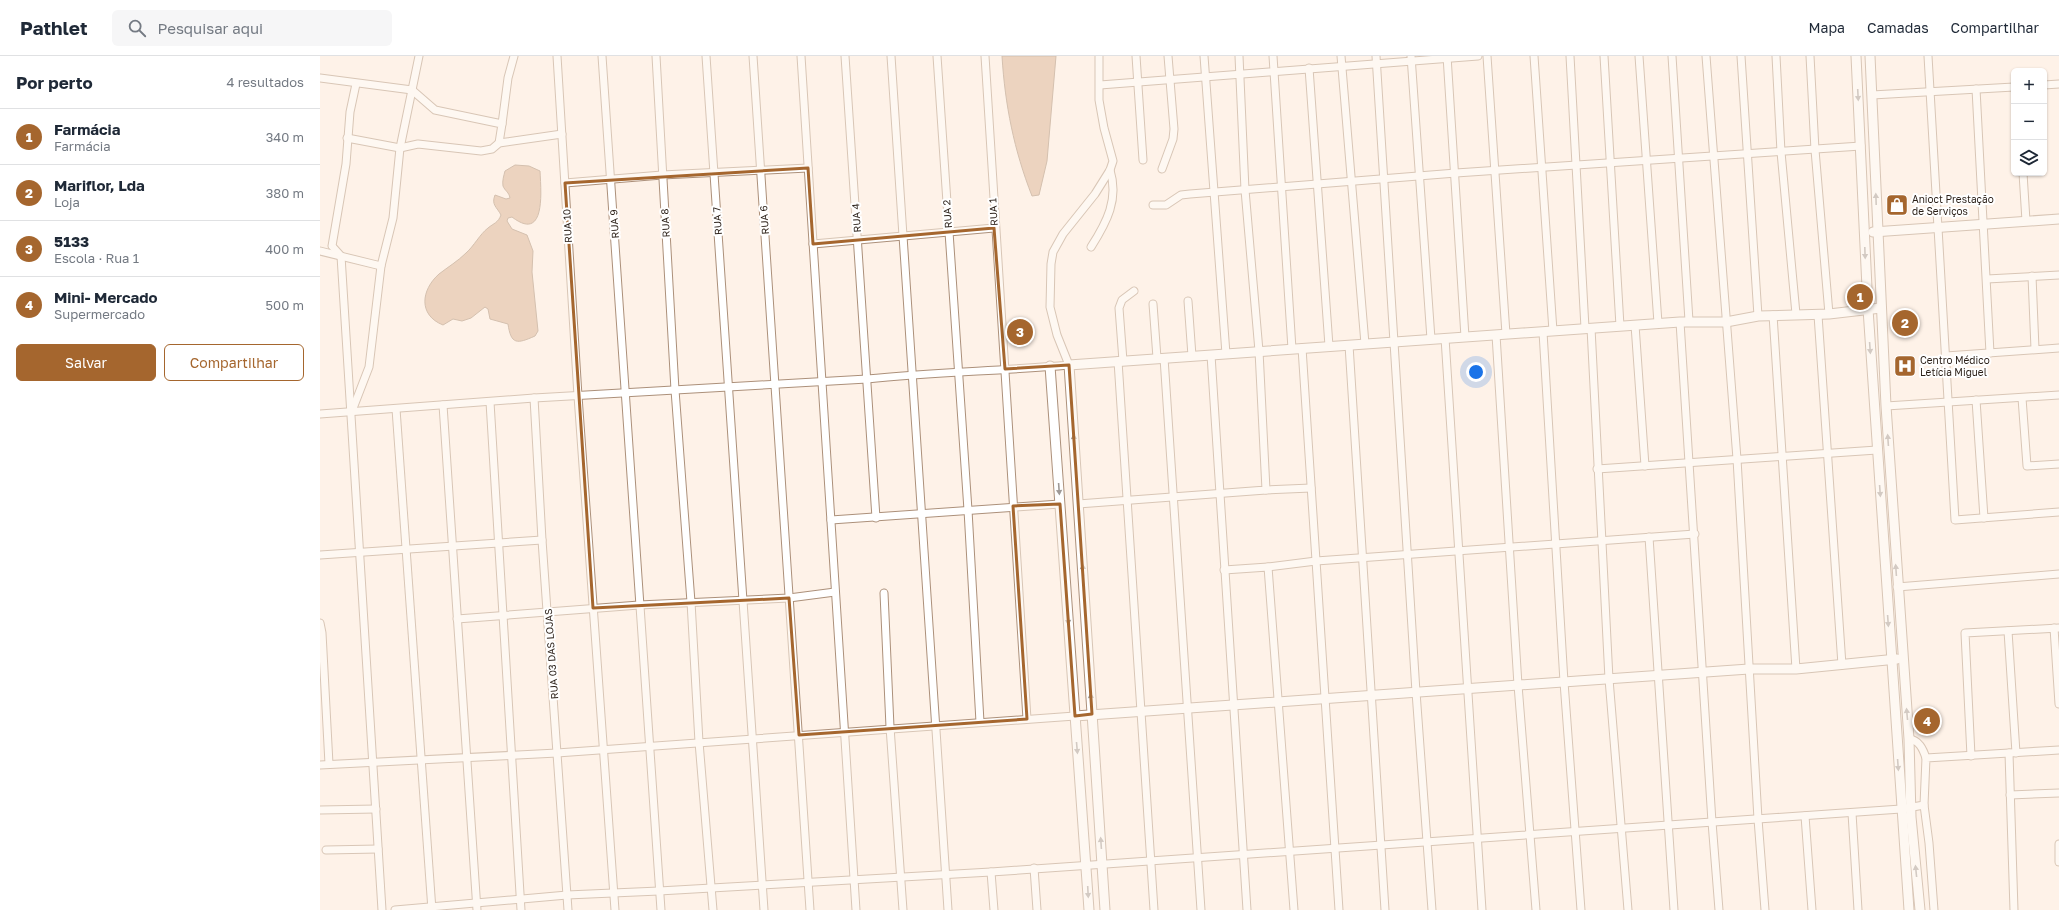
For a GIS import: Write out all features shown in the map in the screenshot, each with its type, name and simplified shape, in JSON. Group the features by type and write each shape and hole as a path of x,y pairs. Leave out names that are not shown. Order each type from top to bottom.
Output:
{"street":[{"path":"351,413 370,367 381,266 393,218 400,148 419,56"},
{"path":"499,143 508,78 514,56"},
{"name":"RUA 10","path":"557,56 578,396 615,910"},
{"name":"RUA 9","path":"602,56 660,910"},
{"name":"RUA 8","path":"656,56 674,390 691,602 699,742 713,910"},
{"name":"RUA 7","path":"706,56 751,738 764,910"},
{"name":"RUA 6","path":"753,56 774,384 800,735 810,910"},
{"path":"801,56 831,520 834,592 856,910"},
{"name":"RUA 4","path":"845,56 876,518"},
{"path":"891,56 911,374 948,910"},
{"name":"RUA 2","path":"937,56 968,510 980,722"},
{"name":"RUA 1","path":"985,56 994,228 1005,369 1027,719"},
{"path":"1099,56 1099,100 1104,128 1113,161 1110,170 1094,194 1063,234 1052,252 1050,307 1057,335 1069,365 1104,910"},
{"path":"1136,56 1143,160"},
{"path":"1162,169 1173,139 1174,129 1168,56"},
{"path":"1204,56 1226,354"},
{"path":"1239,56 1245,190 1260,351 1266,490"},
{"path":"1273,56 1292,349"},
{"path":"1342,56 1365,344"},
{"path":"1100,85 1170,78 1240,75 1342,66 1377,60 1478,56"},
{"path":"1487,56 1496,170 1506,334"},
{"path":"1534,56 1540,168 1553,331"},
{"path":"1570,56 1609,679 1628,910"},
{"path":"1604,56 1612,163 1620,326"},
{"path":"1639,56 1658,324"},
{"path":"1672,56 1678,158 1689,463 1695,534 1712,822 1719,910"},
{"path":"1706,56 1737,459 1758,819 1765,910"},
{"path":"1741,56 1758,316"},
{"path":"1776,56 1781,152 1796,314"},
{"path":"1810,56 1815,150 1829,314"},
{"path":"1856,56 1868,309 1908,910"},
{"path":"1870,56 1886,406 1897,587 1909,739 1911,808 1920,910"},
{"path":"1928,56 1955,520 2059,512"},
{"path":"1447,57 1456,173 1465,337"},
{"path":"1411,59 1418,176 1431,339"},
{"path":"1377,60 1416,692 1432,910"},
{"path":"1309,68 1316,184 1329,346"},
{"path":"320,78 356,84 412,90 436,110 502,124"},
{"path":"356,84 347,138 346,164 332,246 342,256 382,910"},
{"path":"2047,85 2059,84"},
{"path":"1872,95 2011,87"},
{"path":"1976,89 1990,353"},
{"path":"347,138 400,148 418,144 481,151 492,149 499,143 562,134"},
{"path":"1153,205 1166,205 1181,195 1213,192 1281,188 1496,170 1860,146"},
{"path":"565,183 662,175 714,174 808,168"},
{"path":"1091,246 1105,226 1113,205 1114,184 1110,170"},
{"path":"2023,176 2026,221"},
{"path":"1864,233 2059,219"},
{"path":"813,244 994,228"},
{"path":"320,251 381,266"},
{"path":"1987,279 2059,275"},
{"path":"2032,276 2035,349"},
{"path":"1134,291 1122,300 1119,308 1128,501 1154,910"},
{"path":"1188,301 1192,356"},
{"path":"1153,304 1161,358 1173,497 1196,858 1201,910"},
{"path":"320,414 351,413 534,398 867,379 911,374 958,373 1588,328 1684,322 1726,322 1758,316 1796,314 1818,315 1881,308"},
{"path":"1773,315 1796,669"},
{"path":"1818,315 1842,665"},
{"path":"1635,325 1645,466"},
{"path":"1543,332 1564,682 1581,910"},
{"path":"1496,335 1518,685 1536,910"},
{"path":"1445,338 1468,689 1476,839 1482,910"},
{"path":"1349,345 1370,695 1385,910"},
{"path":"1302,348 1339,910"},
{"path":"1946,356 2059,348"},
{"path":"1210,355 1247,910"},
{"path":"1050,366 1089,910"},
{"path":"1886,406 2059,395"},
{"name":"RUA 03 DAS LOJAS","path":"534,398 542,540 568,910"},
{"path":"2022,398 2027,466 2059,464"},
{"path":"1976,400 1984,518"},
{"path":"490,402 521,910"},
{"path":"443,405 476,907"},
{"path":"396,409 432,909"},
{"path":"1597,469 1877,450"},
{"path":"1078,504 1311,488"},
{"path":"831,520 876,518 1013,506 1060,504"},
{"path":"1224,570 1268,567 1316,561 1408,556 1695,534"},
{"path":"1649,537 1657,676 1674,910"},
{"path":"320,554 405,548 498,544 542,540"},
{"path":"1268,567 1294,910"},
{"path":"1897,587 2059,574"},
{"path":"457,619 639,605 789,598 834,592"},
{"path":"884,593 890,728 903,910"},
{"path":"320,623 322,634 329,764"},
{"path":"1971,756 1965,633 2056,628 2059,704"},
{"path":"2008,631 2012,753 2010,795 2014,910"},
{"path":"320,765 374,763 467,756 557,753 649,745 1703,672 1749,669 1796,669 1902,659"},
{"path":"1909,739 1913,740 1923,749 1926,758 1924,805 1929,843 1934,910"},
{"path":"1926,758 2059,750"},
{"path":"2010,795 2059,793"},
{"path":"395,910 476,907 520,899 567,895 659,892 901,876 991,872 1086,864 1196,858 1244,853 1530,836 1622,828 1852,813 1911,808 1924,805"},
{"path":"320,810 376,809"},
{"path":"1852,813 1858,910"},
{"path":"1805,816 1812,910"},
{"path":"2059,844 2059,862"},
{"path":"326,850 378,849"},
{"path":"1034,868 1037,910"},
{"path":"991,872 994,910"}],"highlighted area":[{"path":"808,168 813,244 994,228 1005,369 1069,365 1092,714 1075,716 1060,504 1013,506 1027,719 799,735 789,598 593,608 565,183"}],"shaded area":[{"path":"1002,56 1056,56 1047,161 1039,195 1032,196 1015,144 1005,92"},
{"path":"515,165 529,166 540,171 541,190 539,211 536,219 531,224 523,223 512,217 508,218 507,221 512,229 527,235 533,251 532,272 538,331 535,336 519,341 516,341 511,336 508,324 490,319 488,309 485,307 471,318 462,321 453,319 443,325 435,321 429,315 425,302 426,295 433,280 463,256 490,226 499,220 501,215 494,204 494,198 495,195 506,199 510,198 503,186 503,180 505,171"}],"place":[{"name":"Anioct Prestação de Serviços","path":"1897,205"},
{"name":"Farmácia","path":"1860,297"},
{"name":"Mariflor, Lda","path":"1905,323"},
{"name":"5133","path":"1020,332"},
{"name":"Centro Médico Letícia Miguel","path":"1905,366"},
{"name":"Mini- Mercado","path":"1927,721"}]}
